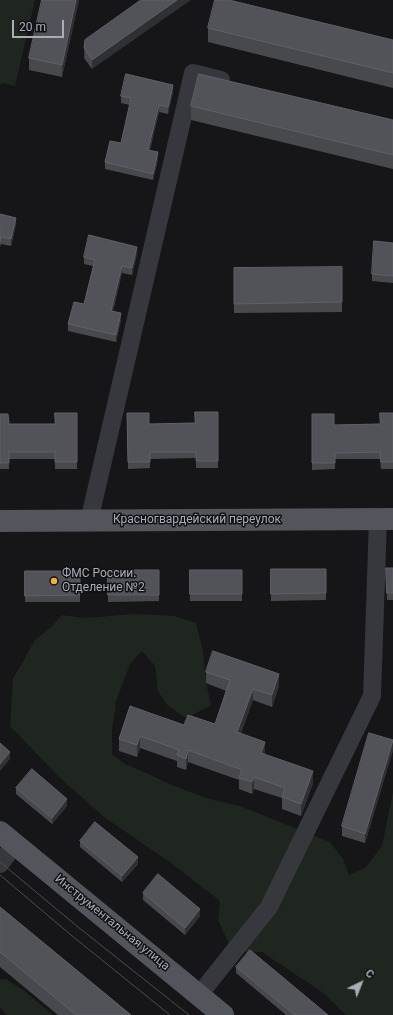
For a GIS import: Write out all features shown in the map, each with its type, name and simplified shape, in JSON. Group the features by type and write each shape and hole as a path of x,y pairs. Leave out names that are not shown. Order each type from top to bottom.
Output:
{"main road":[{"name":"Красногвардейский переулок","path":"0,521 385,519"},
{"name":"Инструментальная улица","path":"7,838 223,1015"}],"street":[{"path":"89,521 193,73 239,85"},
{"path":"199,995 269,907 372,696 385,519"},
{"path":"0,864 7,838"}],"shaded area":[{"path":"0,0 35,0 15,86 3,83 0,85"},
{"path":"135,614 174,616 196,623 203,651 206,683 211,705 187,718 167,705 158,691 155,666 142,651 130,664 115,704 112,729 112,754 125,764 206,798 240,806 330,842 343,859 349,875 365,868 382,846 393,792 393,1015 346,1015 322,992 262,952 248,953 228,942 218,920 220,901 171,863 104,817 59,777 10,726 13,678 34,641 51,627 62,615 85,618"},
{"path":"6,979 23,990 53,1015 7,1015 0,1007 0,980"}],"building":[{"path":"42,0 76,0 62,65 29,58"},
{"path":"141,0 177,0 92,60 84,48 85,40"},
{"path":"215,0 229,0 393,40 393,73 208,28"},
{"path":"126,74 173,85 168,107 159,105 148,150 158,152 153,174 105,162 110,141 121,143 131,98 121,96"},
{"path":"199,74 393,120 393,155 191,106"},
{"path":"0,214 16,218 11,239 1,237 0,241"},
{"path":"89,235 137,247 132,268 122,266 111,311 121,313 116,335 68,324 74,302 84,304 95,260 84,257"},
{"path":"374,241 393,243 393,276 372,274"},
{"path":"342,267 342,302 234,304 234,268"},
{"path":"195,412 218,412 218,461 196,461 196,452 150,452 150,462 128,462 127,413 149,413 149,424 195,423"},
{"path":"55,413 77,413 77,462 55,462 55,452 9,452 9,463 0,463 0,414 8,414 9,424 55,424"},
{"path":"380,413 393,413 393,462 381,462 380,452 335,453 335,463 312,463 312,414 334,414 334,425 380,424"},
{"path":"386,568 393,568 393,593 387,593"},
{"path":"271,569 326,569 326,593 271,594"},
{"path":"108,570 159,570 159,595 108,595"},
{"path":"190,570 242,570 242,594 190,594"},
{"path":"25,571 80,571 80,595 25,596"},
{"path":"213,651 279,674 272,695 253,689 237,732 265,742 261,753 313,771 301,804 282,797 285,788 254,777 252,782 239,778 242,770 188,750 186,759 177,755 179,750 140,736 137,745 119,739 130,706 184,725 188,715 215,724 230,680 206,672"},
{"path":"369,733 393,740 365,834 342,826"},
{"path":"0,743 10,752 0,764"},
{"path":"32,769 67,799 52,818 16,788"},
{"path":"95,822 138,857 122,876 80,841"},
{"path":"158,874 200,909 185,928 143,893"},
{"path":"0,907 131,1015 76,1015 0,952"},
{"path":"250,950 328,1015 295,1015 236,967"}],"tram line":[{"path":"0,862 78,927 189,1015"},
{"path":"0,875 170,1015"}],"place":[{"name":"ФМС России. Отделение №2","path":"54,581"}]}
